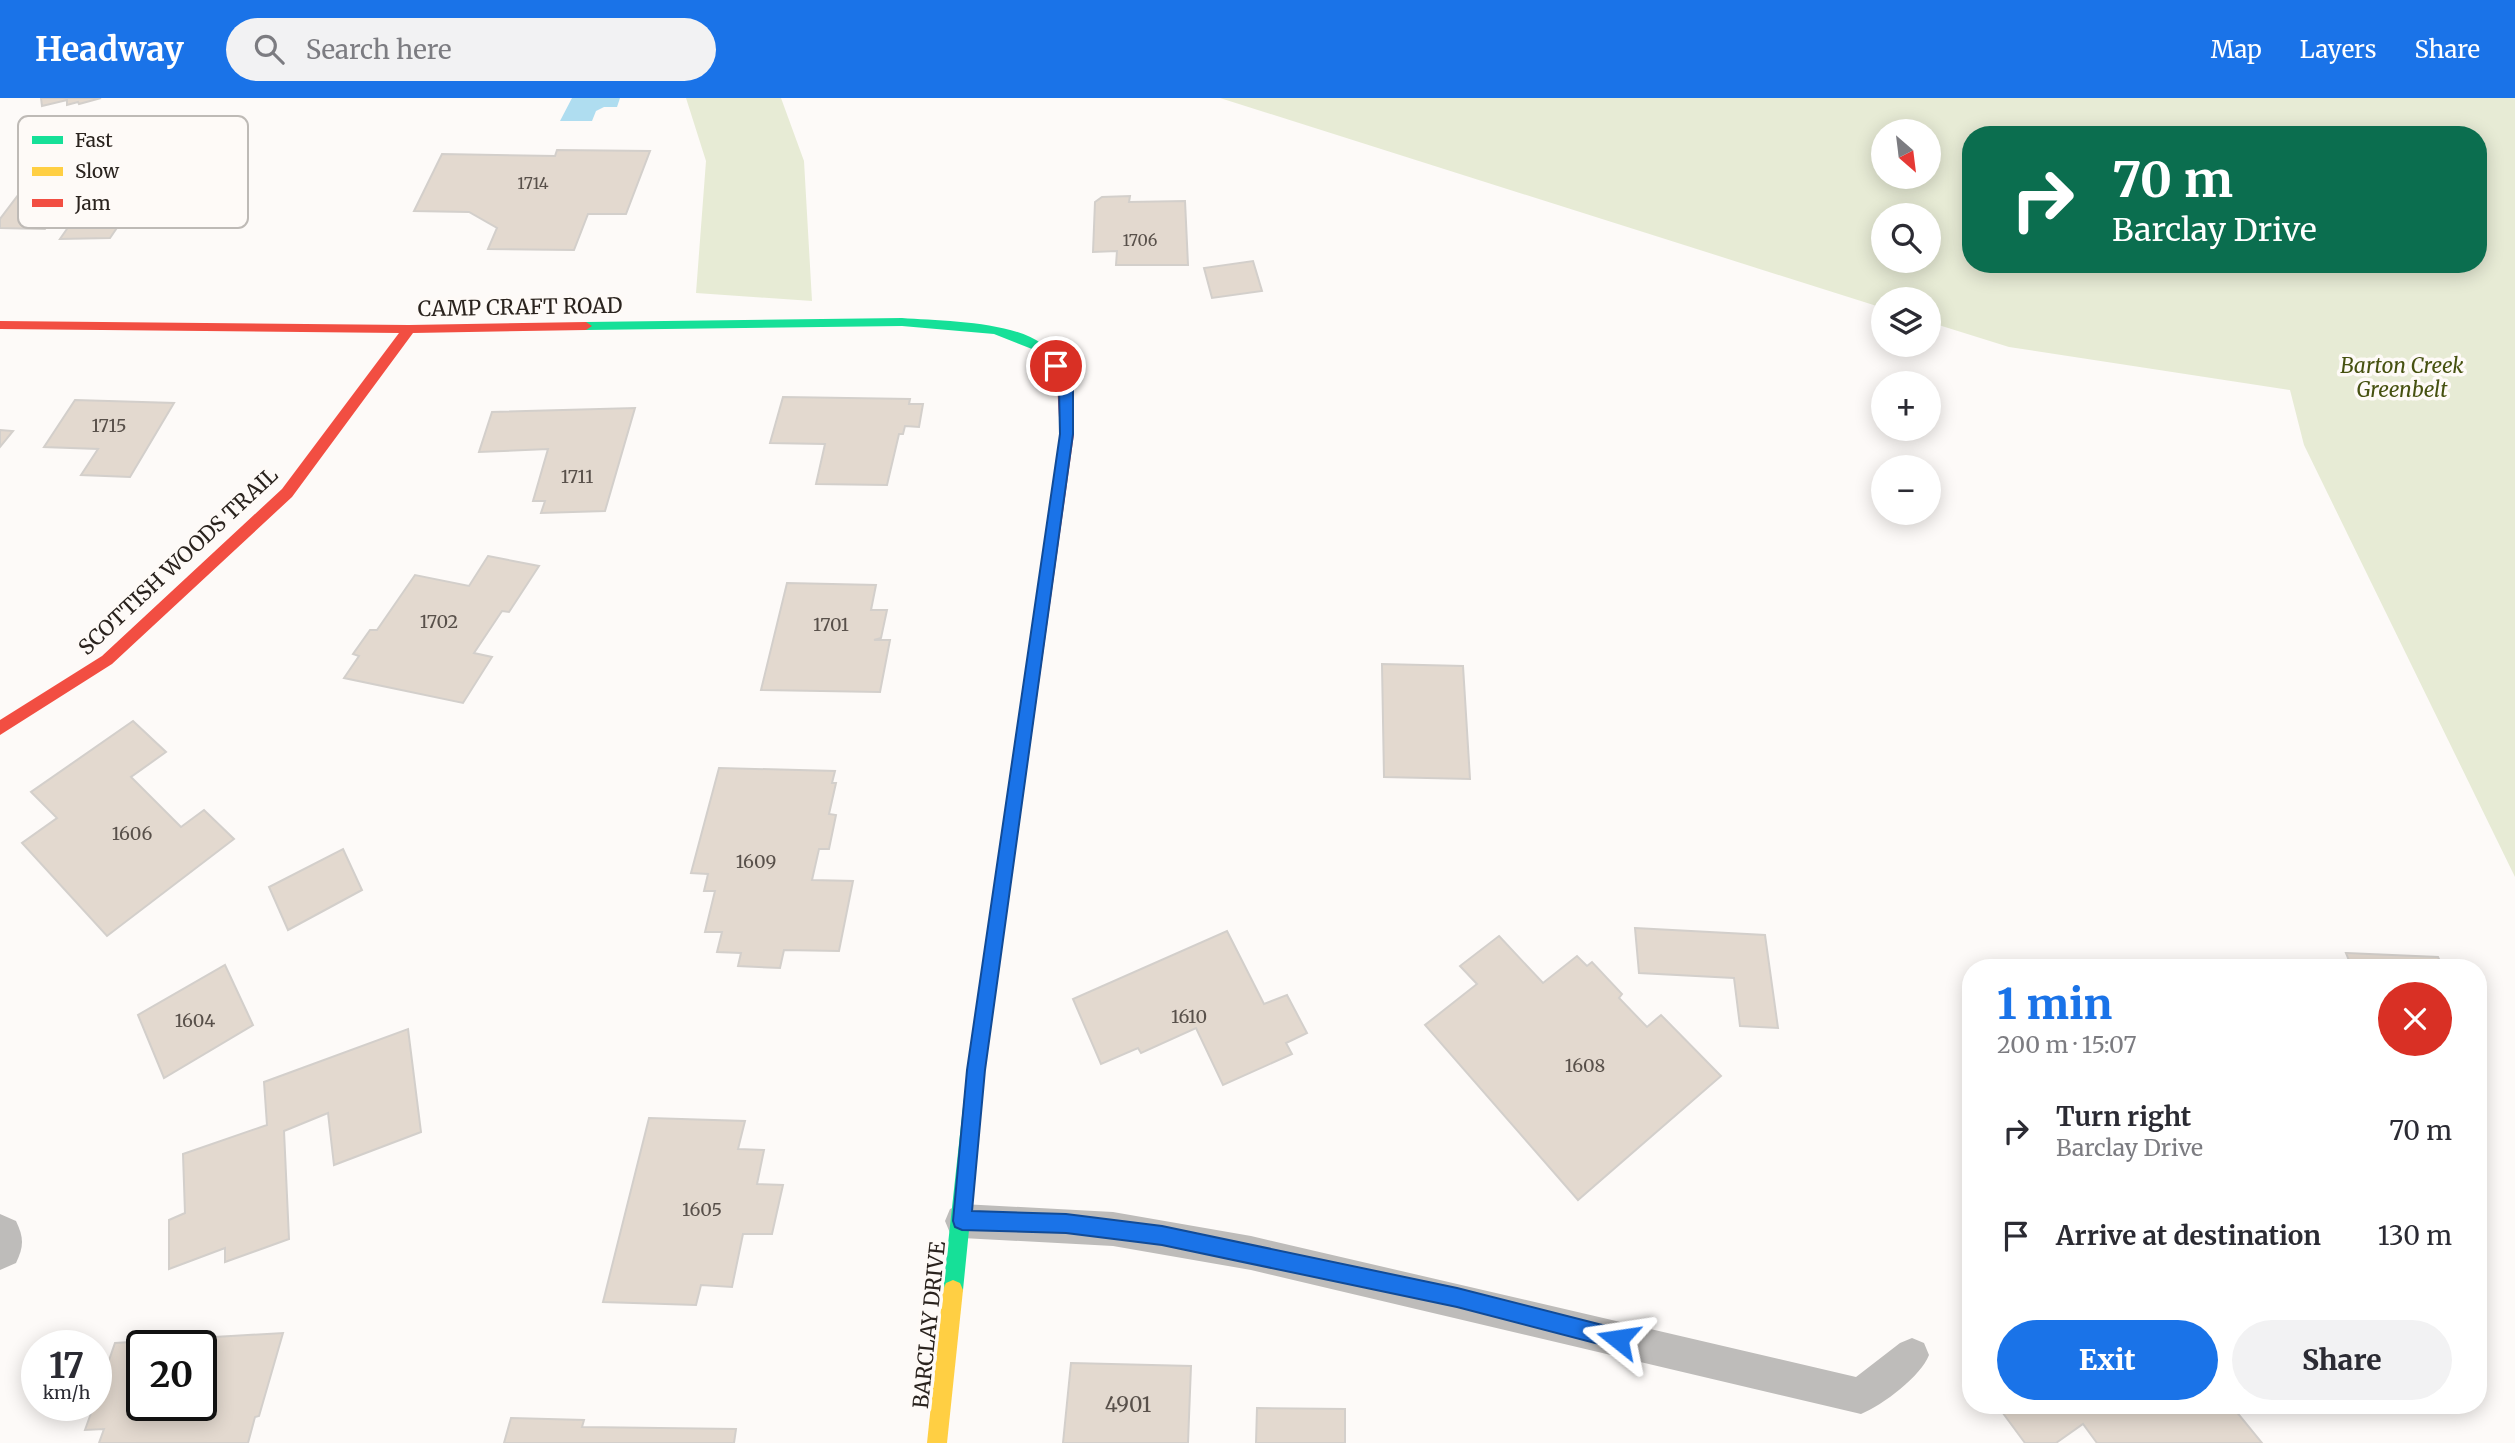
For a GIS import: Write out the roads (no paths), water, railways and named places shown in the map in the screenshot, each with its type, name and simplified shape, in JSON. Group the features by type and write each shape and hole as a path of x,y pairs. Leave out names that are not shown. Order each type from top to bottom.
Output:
{"street":[{"name":"CAMP CRAFT ROAD","path":"0,325 409,329 902,323 995,330 1037,346"},
{"name":"SCOTTISH WOODS TRAIL","path":"0,728 107,660 287,493 409,329"},
{"name":"BARCLAY DRIVE","path":"937,1443 976,1070 1067,434 1066,389 1056,366 1037,346"},
{"path":"0,1237 0,1247"}],"lane":[{"path":"962,1221 1066,1224 1162,1235 1457,1298 1752,1374 1861,1396 1912,1356"}],"water":[{"path":"572,98 620,98 617,107 604,107 596,111 592,121 560,121"}],"park label":[{"name":"Barton Creek Greenbelt","path":"2402,377"}]}
